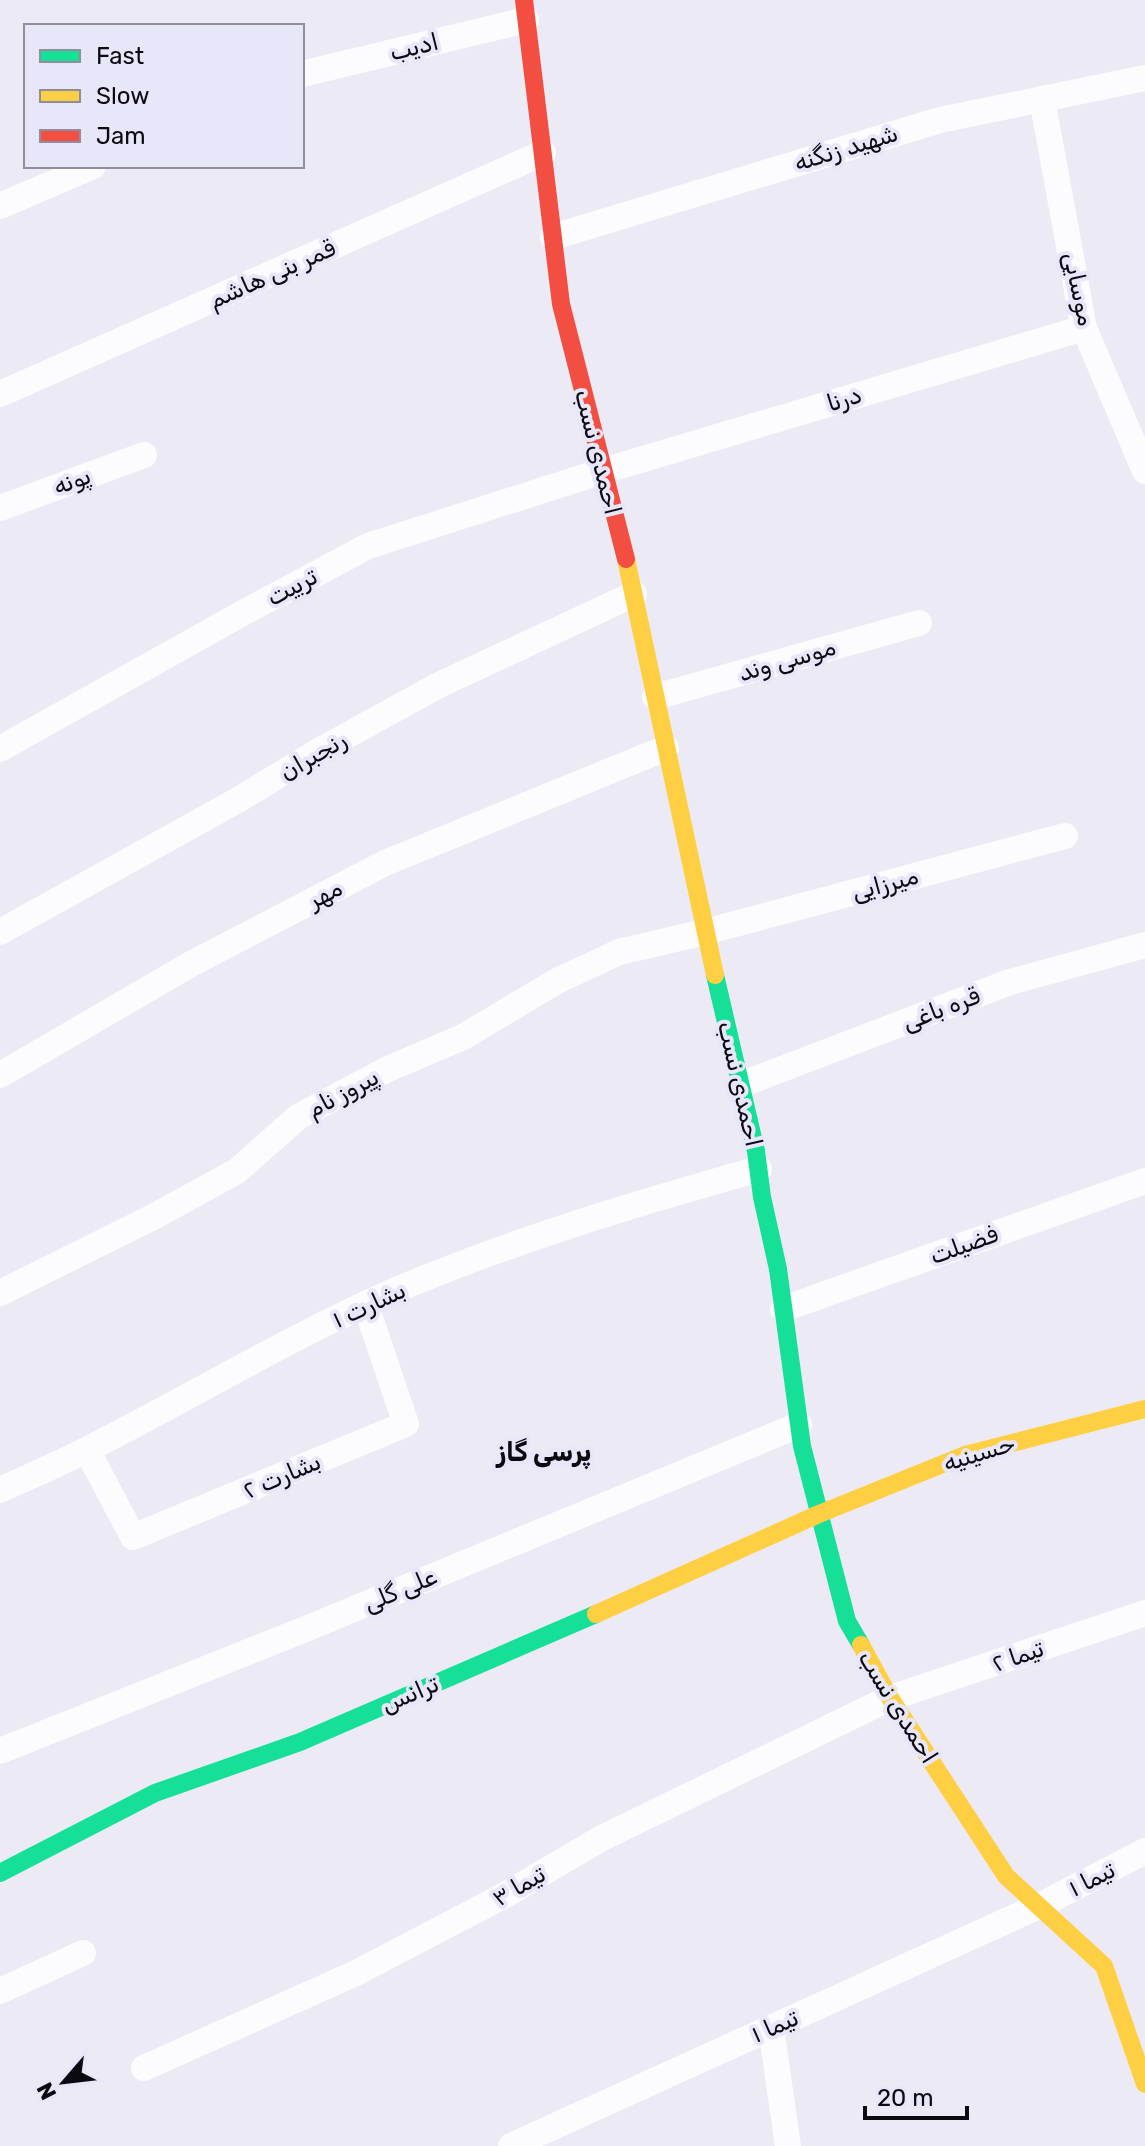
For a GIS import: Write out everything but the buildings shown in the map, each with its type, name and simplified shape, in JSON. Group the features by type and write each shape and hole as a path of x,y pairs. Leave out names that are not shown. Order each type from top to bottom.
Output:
{"street":[{"name":"ادیب","path":"304,73 525,10"},
{"name":"احمدی نسب","path":"525,10 561,304 634,594 705,932 759,1169 778,1269 802,1446 847,1621 890,1698 1006,1876 1104,1966 1135,2023 1145,2084"},
{"name":"شهید زنگنه","path":"553,237 940,120 1145,78"},
{"name":"موسایی","path":"1042,99 1084,328 1145,471"},
{"name":"قمر بنی هاشم","path":"0,394 543,153"},
{"path":"0,206 88,168"},
{"name":"درنا","path":"603,471 1084,328"},
{"name":"پونه","path":"0,508 144,455"},
{"name":"تربیت","path":"2,742 368,546 603,471"},
{"name":"رنجبران","path":"0,932 439,685 634,594"},
{"name":"موسی وند","path":"655,697 919,623"},
{"name":"مهر","path":"0,1075 191,964 385,863 666,748"},
{"name":"میرزایی","path":"705,932 1065,836"},
{"name":"پیروز نام","path":"0,1293 155,1216 237,1171 298,1117 388,1069 463,1037 557,981 619,952 705,932"},
{"name":"قره باغی","path":"740,1085 1010,982 1145,945"},
{"name":"بشارت ۱","path":"0,1490 87,1450 236,1369 416,1283 612,1211 759,1169"},
{"name":"فضیلت","path":"783,1309 1145,1181"},
{"name":"بشارت ۲","path":"87,1450 133,1537 406,1424 366,1306"},
{"name":"حسینیه","path":"819,1514 965,1455 1145,1409"},
{"name":"علی گلی","path":"0,1751 799,1425"},
{"name":"ترانس","path":"0,1873 155,1793 300,1742 819,1514"},
{"name":"تیما ۲","path":"890,1698 1145,1613"},
{"name":"تیما ۳","path":"144,2068 356,1973 507,1894 600,1839 890,1698"},
{"name":"۱ تیما","path":"1039,1906 1145,1851"},
{"name":"تیما ۱","path":"511,2146 1039,1906"},
{"path":"0,1991 83,1953"},
{"path":"771,2028 788,2146"}],"traffic: fast":[{"path":"715,975 756,1151 762,1197 778,1269 802,1446 847,1621 861,1645"},
{"path":"0,1873 155,1793 300,1742 596,1614"}],"traffic: slow":[{"path":"626,559 715,975"},
{"path":"596,1614 819,1514 965,1455 1145,1409"},
{"path":"861,1645 890,1698 1006,1876 1104,1966 1145,2084"}],"traffic: jam":[{"path":"524,0 561,304 626,559"}],"district":[{"name":"پرسی گاز","path":"544,1452"}]}
